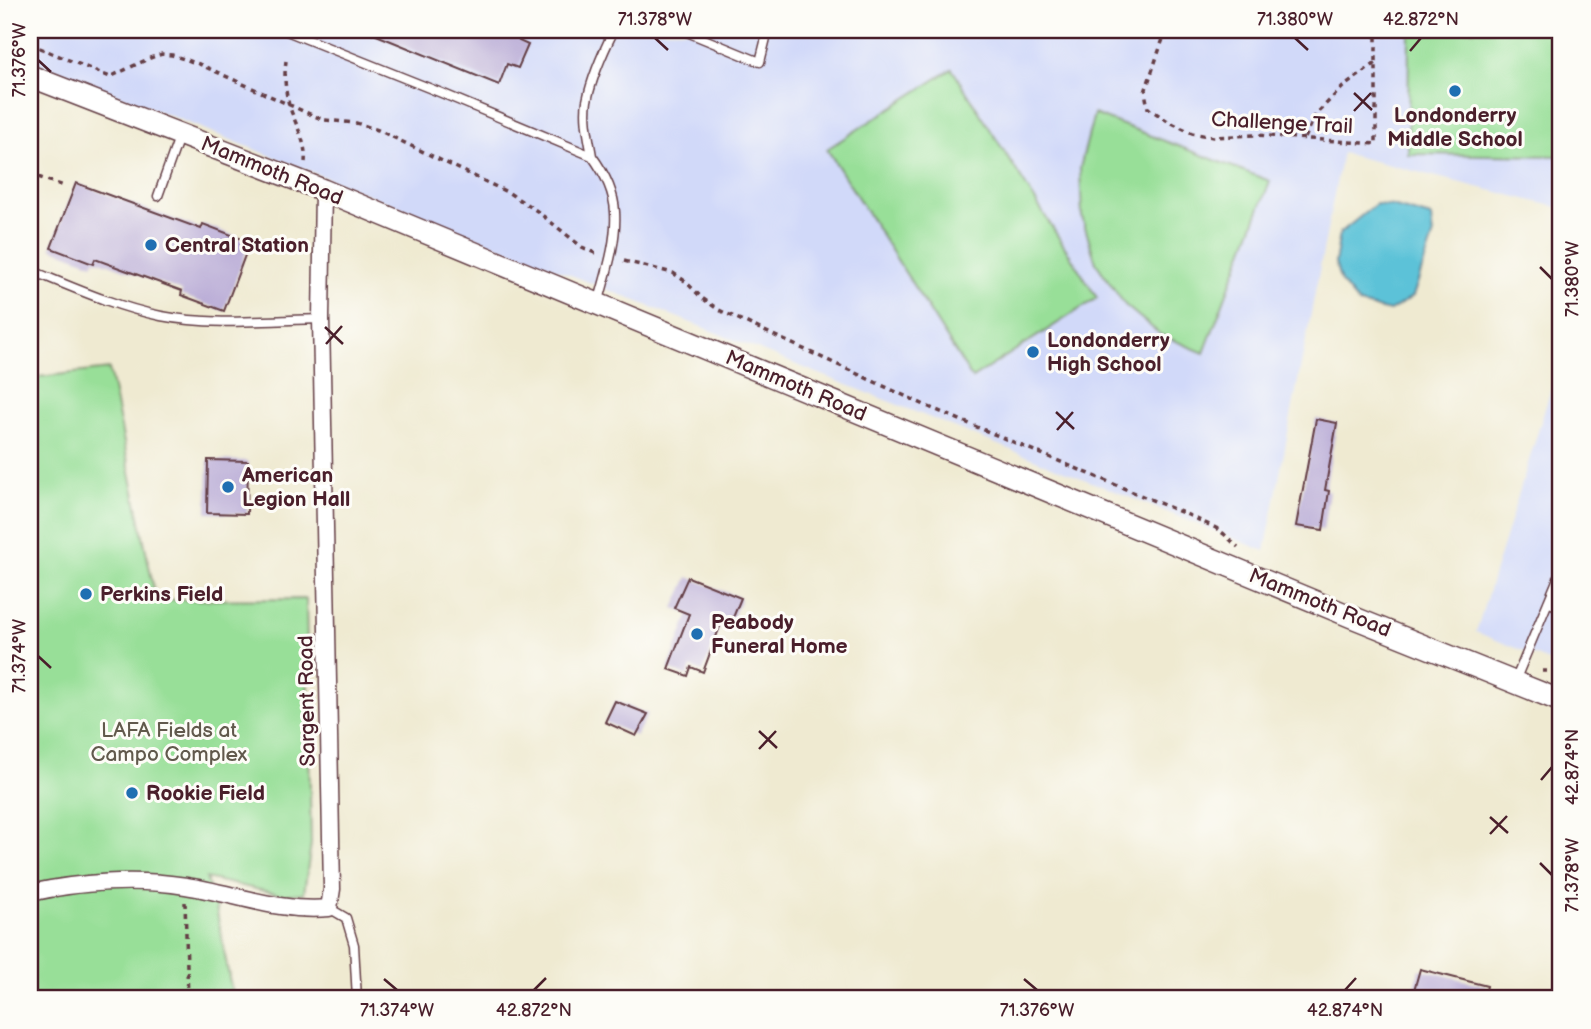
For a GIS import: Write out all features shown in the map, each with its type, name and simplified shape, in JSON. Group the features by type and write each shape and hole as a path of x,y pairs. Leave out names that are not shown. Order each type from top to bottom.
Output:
{"main road":[{"name":"Mammoth Road","path":"30,76 323,190 1561,701"}],"street":[{"name":"Sargent Road","path":"323,190 321,319 332,875 329,908"},
{"path":"30,892 125,882 185,886 274,905 329,908"}],"lane":[{"path":"284,30 592,156"},
{"path":"598,304 610,258 615,210 601,169 592,156 587,102 595,74 614,30"},
{"path":"682,30 760,62 768,30"},
{"path":"158,196 180,134"},
{"path":"30,270 127,307 162,316 212,320 321,319"},
{"path":"1514,681 1561,571"},
{"path":"1548,602 1561,608"},
{"path":"329,908 346,918 354,945 357,999"}],"path":[{"name":"Challenge Trail","path":"1166,30 1146,92 1148,108 1192,133 1213,137 1256,135 1376,144 1376,64"},
{"path":"1305,138 1316,114 1343,87 1376,64 1376,30"},
{"path":"30,44 110,77 162,54 199,64 325,120 356,123 378,131 509,193 537,211 582,247 597,254"},
{"path":"286,61 285,87 306,150 305,162"},
{"path":"38,177 64,186"},
{"path":"624,261 673,273 719,310 929,407 1188,515 1224,534 1244,552"},
{"path":"1539,671 1561,671"},
{"path":"185,886 188,999"}],"shaded area":[{"name":"Londonderry High School","path":"30,30 1561,30 1561,208 1342,153 1265,551 30,60"},
{"path":"1561,357 1561,666 1476,632"}],"green space":[{"path":"1409,30 1561,30 1561,156 1408,154"},
{"path":"952,69 1097,298 972,378 827,149"},
{"path":"1094,114 1270,181 1204,353 1161,335 1125,305 1096,263 1082,217 1080,168"},
{"name":"LAFA Fields at Campo Complex","path":"109,369 156,600 306,599 311,844 304,893 283,895 206,878 216,907 233,999 30,999 30,378"}],"water":[{"path":"1376,204 1431,217 1433,237 1413,296 1390,311 1359,304 1341,282 1335,263 1340,233"}],"building":[{"path":"364,30 524,30 519,41 528,45 518,68 507,64 499,85"},
{"name":"Central Station","path":"76,183 201,229 203,224 250,242 224,311 181,295 182,291 95,259 93,264 51,248"},
{"path":"1316,419 1337,423 1325,490 1329,491 1323,530 1296,526"},
{"name":"American Legion Hall","path":"208,460 248,461 247,514 207,513"},
{"name":"Peabody Funeral Home","path":"688,577 741,598 730,625 722,621 703,672 691,667 688,676 668,669 689,614 674,608"},
{"path":"615,701 648,714 636,736 605,722"},
{"path":"1420,969 1487,986 1484,999 1423,999 1425,993 1414,990"}],"place":[{"name":"Londonderry Middle School","path":"1455,91"},
{"name":"Central Station","path":"151,245"},
{"name":"Londonderry High School","path":"1033,352"},
{"name":"American Legion Hall","path":"228,487"},
{"name":"Perkins Field","path":"86,594"},
{"name":"Peabody Funeral Home","path":"697,634"},
{"name":"Rookie Field","path":"132,793"}]}
